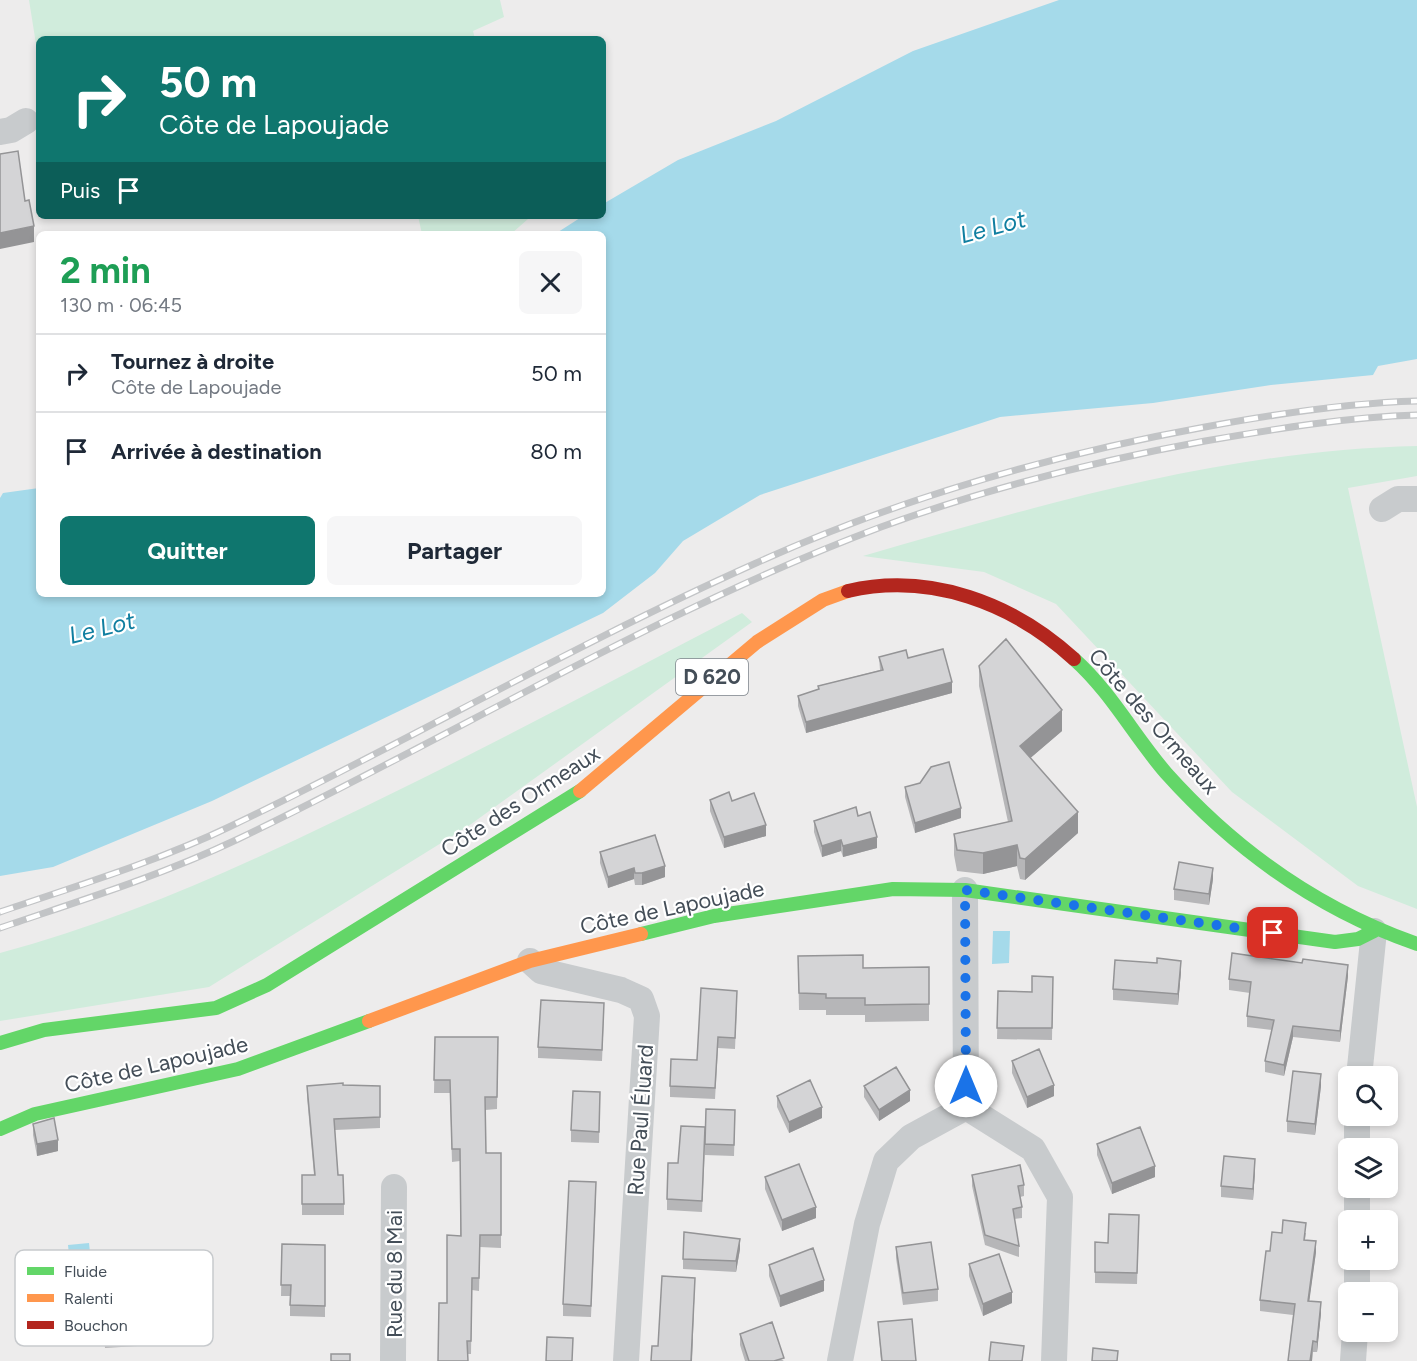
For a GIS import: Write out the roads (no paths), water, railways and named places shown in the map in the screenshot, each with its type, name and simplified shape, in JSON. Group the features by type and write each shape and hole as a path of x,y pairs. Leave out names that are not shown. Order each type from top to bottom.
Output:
{"main road":[{"name":"Côte des Ormeaux","path":"0,1043 44,1030 216,1008 267,986 576,794 621,760 716,674 782,625 825,599 869,587 939,589 973,596 1025,620 1085,670 1178,785 1223,828 1276,873 1374,931 1417,944"},
{"name":"Côte de Lapoujade","path":"0,1129 35,1114 238,1070 530,961 714,916 893,889 965,890 1335,942 1358,939 1374,931"}],"street":[{"path":"0,132 10,130 26,121"},
{"path":"1382,509 1398,500 1417,499"},
{"path":"965,890 966,1107"},
{"path":"1360,1066 1374,931"},
{"name":"Rue Paul Éluard","path":"530,961 541,971 621,990 641,999 647,1016 626,1361"},
{"path":"840,1361 867,1224 886,1161 911,1137 966,1107"},
{"path":"966,1107 1033,1149 1060,1197 1054,1361"},
{"name":"Rue du 8 Mai","path":"393,1361 394,1187"},
{"path":"1353,1361 1354,1342"}],"water":[{"name":"Le Lot","path":"1059,0 1417,0 1417,359 1378,366 1373,375 1271,385 1153,403 1000,417 760,495 683,541 655,573 603,613 212,801 53,867 0,876 0,498 3,493 36,488 36,597 606,597 606,231 560,231 578,219 606,219 606,202 678,160 776,121 913,51"},
{"path":"993,931 1010,931 1009,963 992,964"},
{"path":"89,1243 90,1250 69,1250 68,1245"}],"railway":[{"path":"0,912 116,873 201,840 295,795 621,627 754,564 863,519 975,482 1147,438 1311,410 1417,401"},
{"path":"0,928 149,877 236,840 635,636 798,560 881,527 1000,488 1164,449 1311,424 1417,415"}]}
